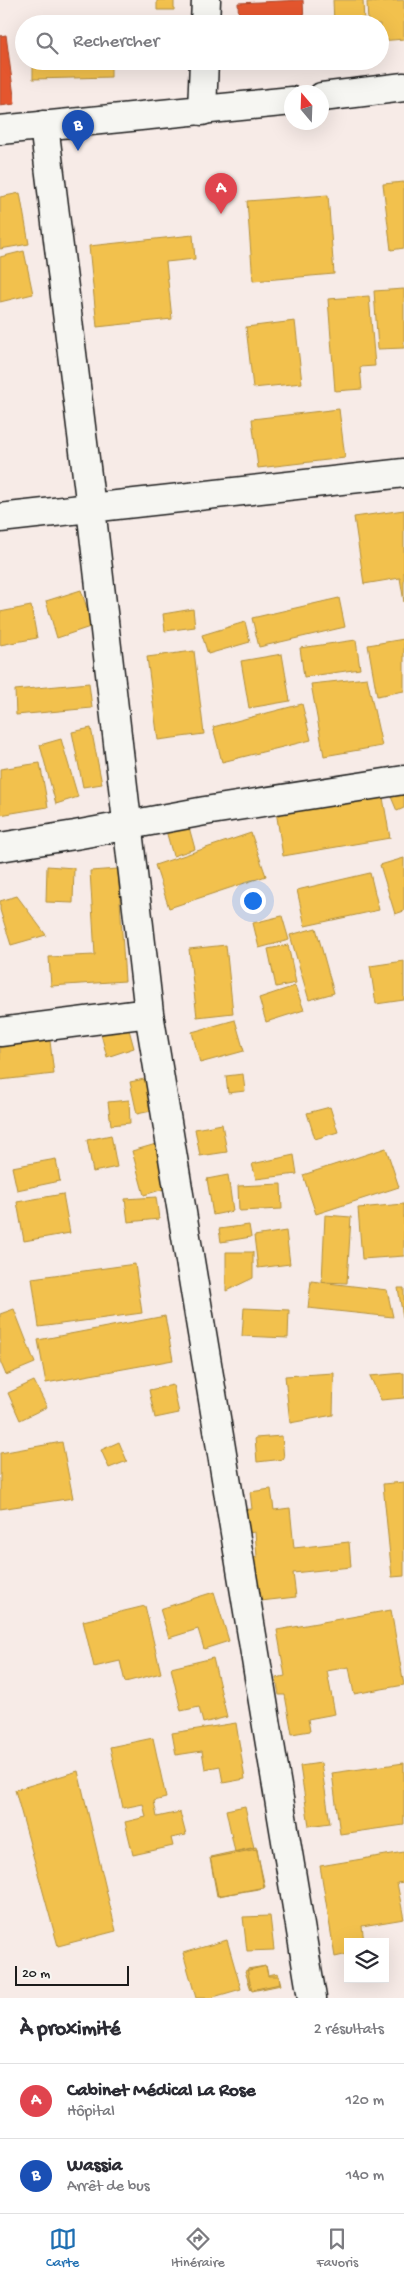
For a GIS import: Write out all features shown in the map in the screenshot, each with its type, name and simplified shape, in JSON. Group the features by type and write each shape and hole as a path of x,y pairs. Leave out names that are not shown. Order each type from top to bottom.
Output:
{"street":[{"path":"205,15 206,0"},
{"path":"202,111 204,70"},
{"path":"329,96 404,87"},
{"path":"0,130 284,102"},
{"path":"44,125 91,508 148,1013 312,1998"},
{"path":"0,518 404,473"},
{"path":"0,846 404,780"},
{"path":"0,1032 148,1013"}],"building: Logements":[{"path":"157,0 174,0 174,10 157,10"},
{"path":"333,0 363,0 364,15 334,15"},
{"path":"404,0 404,39 389,40 389,15 368,15 367,2"},
{"path":"33,70 111,70 111,77 33,79"},
{"path":"404,182 404,248 391,250 383,184"},
{"path":"20,193 29,244 0,249 0,197"},
{"path":"328,195 334,274 253,281 247,201"},
{"path":"193,235 195,259 166,262 172,319 97,327 89,246"},
{"path":"24,251 33,294 0,302 0,257"},
{"path":"404,289 404,348 378,349 374,291"},
{"path":"369,296 375,366 360,367 362,389 335,391 328,299"},
{"path":"295,321 302,383 253,388 246,327"},
{"path":"339,409 345,458 258,468 252,419"},
{"path":"404,510 404,602 400,578 364,584 354,517"},
{"path":"81,590 93,626 57,638 46,601"},
{"path":"339,598 345,627 259,647 252,618"},
{"path":"31,606 37,638 0,645 0,612"},
{"path":"193,609 195,627 165,631 163,614"},
{"path":"245,622 250,642 208,654 202,635"},
{"path":"404,639 404,691 377,696 368,645"},
{"path":"356,640 360,669 304,677 300,648"},
{"path":"194,651 204,734 158,740 147,657"},
{"path":"282,654 290,701 249,708 241,661"},
{"path":"367,678 382,746 324,756 311,684"},
{"path":"89,683 92,708 16,715 15,690"},
{"path":"302,704 311,740 222,762 213,727"},
{"path":"91,728 102,784 83,787 72,732"},
{"path":"61,739 78,797 56,804 40,745"},
{"path":"40,763 48,807 0,815 0,769"},
{"path":"404,786 404,808 397,811 389,792"},
{"path":"382,792 390,838 283,856 276,811"},
{"path":"187,820 195,849 173,856 165,827"},
{"path":"251,833 266,876 169,908 155,865"},
{"path":"404,858 404,911 395,914 380,865"},
{"path":"47,866 74,868 73,903 46,902"},
{"path":"118,869 125,981 51,986 49,957 95,955 90,871"},
{"path":"370,873 379,910 305,926 297,890"},
{"path":"17,896 46,935 11,945 0,910 0,901"},
{"path":"282,916 289,940 259,948 253,923"},
{"path":"316,928 334,993 309,1000 290,935"},
{"path":"226,945 233,1013 197,1017 189,949"},
{"path":"288,945 296,983 276,987 268,949"},
{"path":"404,961 404,1000 376,1004 370,966"},
{"path":"295,986 304,1010 266,1022 259,998"},
{"path":"235,1020 244,1051 200,1063 192,1032"},
{"path":"128,1026 134,1048 107,1057 101,1034"},
{"path":"49,1033 54,1074 0,1080 0,1039"},
{"path":"243,1074 245,1091 228,1093 226,1076"},
{"path":"149,1078 156,1110 137,1114 130,1082"},
{"path":"129,1100 130,1123 111,1125 108,1102"},
{"path":"330,1107 338,1132 315,1139 307,1113"},
{"path":"222,1124 227,1152 200,1156 195,1129"},
{"path":"111,1135 117,1167 93,1172 87,1140"},
{"path":"156,1144 167,1188 144,1195 132,1151"},
{"path":"386,1148 399,1187 316,1214 303,1175"},
{"path":"294,1155 297,1174 256,1179 252,1164"},
{"path":"56,1159 60,1181 17,1190 12,1167"},
{"path":"228,1175 233,1211 213,1215 207,1179"},
{"path":"281,1184 282,1209 239,1211 238,1186"},
{"path":"63,1194 70,1233 24,1241 17,1202"},
{"path":"156,1197 159,1219 128,1222 125,1199"},
{"path":"404,1204 404,1256 362,1259 358,1208"},
{"path":"325,1215 351,1217 347,1283 322,1282"},
{"path":"249,1225 251,1237 221,1242 219,1229"},
{"path":"286,1231 290,1264 258,1268 254,1236"},
{"path":"226,1252 253,1252 253,1278 226,1291"},
{"path":"135,1264 142,1313 39,1327 32,1278"},
{"path":"311,1281 387,1290 393,1317 308,1308"},
{"path":"398,1288 404,1288 404,1318 403,1317"},
{"path":"244,1308 289,1310 288,1338 242,1336"},
{"path":"14,1309 35,1363 6,1375 0,1361 0,1314"},
{"path":"165,1316 173,1360 46,1383 38,1340"},
{"path":"334,1373 333,1415 290,1423 285,1376"},
{"path":"404,1373 404,1398 381,1400 370,1376"},
{"path":"34,1381 47,1407 20,1420 8,1393"},
{"path":"173,1385 179,1413 155,1418 149,1390"},
{"path":"282,1436 284,1459 257,1462 255,1438"},
{"path":"62,1442 73,1498 0,1509 0,1453"},
{"path":"119,1442 127,1461 109,1468 101,1450"},
{"path":"404,1482 404,1576 392,1577 383,1484"},
{"path":"271,1489 274,1510 290,1508 294,1548 349,1542 351,1567 293,1573 296,1597 252,1602 247,1558 257,1557 255,1532 241,1534 238,1510 252,1509 250,1492"},
{"path":"214,1592 229,1641 204,1649 198,1629 169,1638 160,1609"},
{"path":"145,1606 161,1673 125,1682 120,1661 94,1667 83,1621"},
{"path":"391,1610 404,1685 354,1694 349,1667 327,1671 335,1714 308,1719 310,1731 292,1734 285,1695 279,1695 276,1678 285,1676 277,1630"},
{"path":"213,1658 227,1717 203,1723 199,1707 181,1711 171,1668"},
{"path":"236,1723 245,1779 223,1783 220,1766 205,1769 202,1751 176,1755 172,1733"},
{"path":"153,1738 166,1798 154,1801 157,1817 180,1812 186,1835 171,1838 173,1846 133,1855 125,1822 146,1817 143,1804 123,1808 110,1747"},
{"path":"321,1763 330,1823 309,1826 300,1766"},
{"path":"404,1763 404,1825 340,1834 332,1773"},
{"path":"78,1771 116,1931 58,1946 15,1790"},
{"path":"245,1806 254,1848 235,1852 226,1810"},
{"path":"256,1847 265,1887 218,1896 210,1857"},
{"path":"257,1849 264,1888 217,1896 210,1858"},
{"path":"404,1852 404,1882 397,1883 404,1919 362,1926 364,1938 344,1938 344,1955 335,1957 320,1866"},
{"path":"270,1916 274,1950 247,1951 243,1917"},
{"path":"227,1940 241,1989 210,1998 196,1998 183,1953"},
{"path":"266,1966 268,1976 279,1976 280,1984 251,1990 245,1971"},
{"path":"266,1966 268,1975 278,1973 281,1985 252,1991 247,1969"}],"building: Commerces":[{"path":"303,0 304,15 239,15 238,3"},
{"path":"6,35 15,104 0,106 0,36"}],"place":[{"name":"Wassia","path":"78,151"},
{"name":"Cabinet Médical La Rose","path":"221,214"}]}
